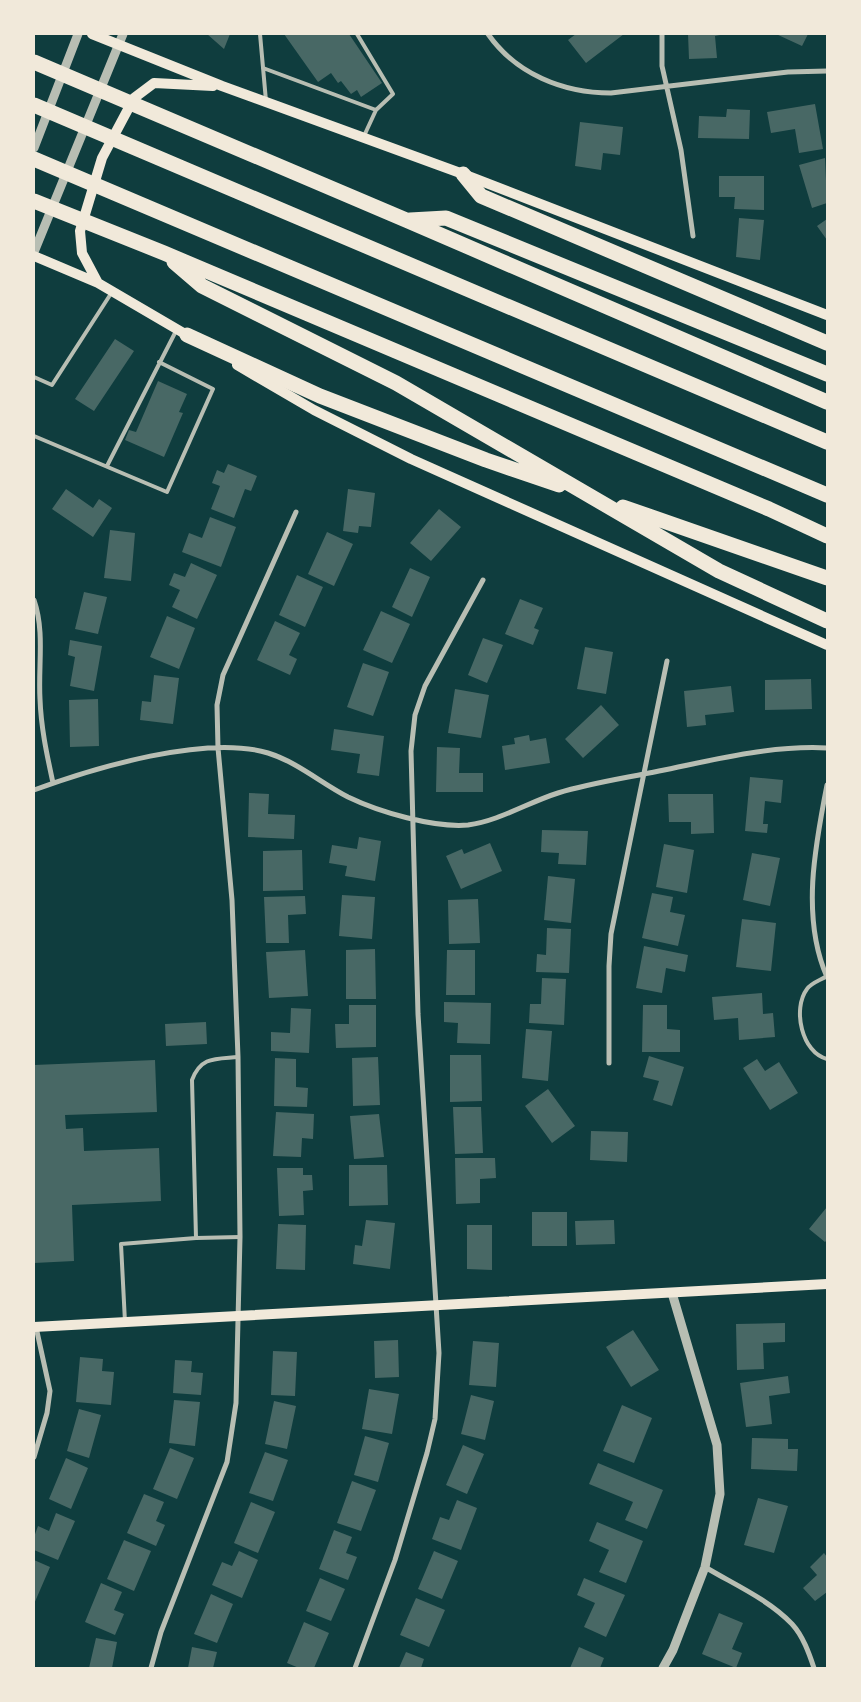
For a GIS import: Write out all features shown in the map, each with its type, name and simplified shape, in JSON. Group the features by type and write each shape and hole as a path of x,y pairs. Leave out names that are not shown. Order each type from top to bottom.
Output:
{"highway":[{"path":"34,62 827,402"},
{"path":"34,106 827,442"},
{"path":"34,159 827,495"},
{"path":"463,174 481,196 827,343"},
{"path":"34,201 164,253 760,505 827,536"},
{"path":"406,220 446,218 827,374"},
{"path":"164,253 202,286 396,383 720,571 827,621"},
{"path":"182,332 320,396 486,460 827,578"}],"main road":[{"path":"92,34 222,86 463,174 827,315"},
{"path":"98,283 82,252 80,231 102,158 134,98 154,83 222,86"},
{"path":"34,256 98,283 314,410 411,459 827,645"},
{"path":"35,1327 827,1284"}],"street":[{"path":"34,148 78,34"},
{"path":"34,252 123,34"},
{"path":"488,34 509,59 524,70 545,80 592,93 666,87 788,72 827,70"},
{"path":"662,34 662,66 681,150 693,236"},
{"path":"151,1668 160,1632 227,1462 236,1403 240,1237 238,1057 232,900 218,748 217,705 223,675 296,512"},
{"path":"355,1668 395,1560 435,1420 439,1353 418,1014 411,818 411,751 415,715 425,686 483,580"},
{"path":"34,600 40,618 40,698 43,739 53,783"},
{"path":"609,1063 609,966 611,934 667,661"},
{"path":"34,790 91,771 179,750 218,748 268,753 287,761 349,797 379,809 411,818 444,824 469,824 557,793 644,774 734,756 806,747 827,748"},
{"path":"827,785 820,822 812,890 816,944 827,976"},
{"path":"663,1668 673,1650 704,1567 716,1523 720,1494 718,1445 672,1293"},
{"path":"34,1457 47,1413 50,1391 35,1327"},
{"path":"704,1567 760,1600 791,1623 810,1655 814,1668"}],"lane":[{"path":"260,34 266,101"},
{"path":"357,34 393,94 376,110 363,139"},
{"path":"263,68 376,110"},
{"path":"34,377 52,385 112,292"},
{"path":"107,466 159,362 182,332"},
{"path":"34,436 167,492 213,389 159,362"},
{"path":"827,976 808,988 801,1000 801,1029 808,1048 818,1057 827,1059"},
{"path":"196,1238 192,1080 196,1069 210,1059 238,1057"},
{"path":"125,1322 121,1244 196,1238 240,1237"}],"building":[{"path":"207,34 230,34 224,49"},
{"path":"284,34 349,34 382,83 361,97 357,90 351,94 341,81 338,83 331,73 318,82"},
{"path":"576,34 624,34 586,63 568,40"},
{"path":"688,34 725,34 715,36 717,58 689,59"},
{"path":"776,34 808,34 802,46"},
{"path":"815,104 823,149 799,153 795,129 771,133 767,112"},
{"path":"727,109 750,110 749,139 698,138 699,116 726,117"},
{"path":"580,122 623,127 620,155 603,153 601,170 575,166"},
{"path":"825,158 827,203 812,208 799,165"},
{"path":"719,176 764,176 764,210 734,209 735,197 719,197"},
{"path":"739,218 764,220 760,260 736,257"},
{"path":"827,219 827,240 817,226"},
{"path":"115,339 134,351 94,411 75,399"},
{"path":"158,381 187,394 179,412 183,413 164,457 125,440 129,430 136,432"},
{"path":"228,464 257,476 251,491 245,489 234,518 211,509 220,486 212,483 217,470 224,473"},
{"path":"66,489 93,508 99,499 112,508 93,537 52,509"},
{"path":"348,489 375,493 371,527 359,526 358,533 343,531"},
{"path":"439,509 461,527 431,561 410,543"},
{"path":"210,517 236,527 221,567 182,552 189,533 202,538"},
{"path":"110,530 135,533 131,581 104,578"},
{"path":"327,532 353,544 334,586 308,574"},
{"path":"191,563 217,575 197,619 172,607 180,590 169,585 174,573 185,577"},
{"path":"410,568 430,577 412,617 392,607"},
{"path":"297,575 323,587 305,627 279,615"},
{"path":"84,592 107,597 98,634 75,629"},
{"path":"520,599 543,608 534,628 539,630 533,645 505,634"},
{"path":"381,611 410,624 392,663 363,650"},
{"path":"167,616 195,628 179,669 150,657"},
{"path":"275,621 300,633 289,655 297,659 290,675 257,660"},
{"path":"483,638 503,645 487,683 468,675"},
{"path":"70,640 102,646 94,691 70,686 75,657 68,655"},
{"path":"585,647 613,652 606,694 577,689"},
{"path":"363,663 389,672 373,716 347,707"},
{"path":"154,675 179,678 173,724 140,720 142,701 151,702"},
{"path":"811,679 812,709 765,710 765,680"},
{"path":"731,686 734,712 705,715 706,725 687,727 684,691"},
{"path":"455,689 489,695 481,738 448,733"},
{"path":"98,699 99,746 70,747 69,700"},
{"path":"601,705 619,725 583,758 565,739"},
{"path":"334,729 384,736 379,776 357,773 360,754 331,750"},
{"path":"529,735 530,741 546,738 550,763 505,770 502,746 515,744 514,738"},
{"path":"437,747 460,748 459,773 483,773 483,792 436,792"},
{"path":"750,777 783,780 781,803 765,801 763,824 768,824 767,833 745,831"},
{"path":"249,793 269,794 268,814 295,815 294,839 248,837"},
{"path":"668,794 713,794 714,833 691,834 691,822 669,822"},
{"path":"542,830 588,831 586,865 558,864 559,853 541,852"},
{"path":"359,837 381,841 375,881 345,876 347,866 329,863 332,845 357,849"},
{"path":"490,843 502,871 461,889 446,856 462,849 464,854"},
{"path":"664,844 694,850 687,893 656,887"},
{"path":"302,850 303,890 263,891 263,851"},
{"path":"752,853 780,858 770,906 743,900"},
{"path":"548,876 575,879 571,923 544,920"},
{"path":"652,893 673,897 670,912 685,915 678,946 642,938"},
{"path":"342,895 375,897 372,939 339,936"},
{"path":"305,896 306,914 288,915 289,943 266,943 264,897"},
{"path":"478,899 480,943 449,944 448,900"},
{"path":"742,919 776,923 771,971 736,967"},
{"path":"547,928 571,929 569,973 536,972 537,954 546,955"},
{"path":"644,946 688,955 685,972 666,968 662,993 636,988"},
{"path":"375,949 376,999 346,999 346,950"},
{"path":"305,950 308,996 269,998 266,952"},
{"path":"447,950 475,950 475,995 446,995"},
{"path":"542,978 566,979 564,1025 529,1023 530,1004 541,1004"},
{"path":"762,993 763,1014 773,1013 775,1037 739,1040 738,1018 714,1020 712,997"},
{"path":"444,1002 491,1003 490,1044 457,1043 458,1023 444,1022"},
{"path":"349,1005 376,1005 376,1047 336,1048 335,1024 349,1024"},
{"path":"643,1005 667,1005 667,1029 680,1030 680,1052 642,1052"},
{"path":"291,1008 311,1009 309,1053 271,1051 271,1032 290,1033"},
{"path":"206,1022 207,1044 166,1046 165,1024"},
{"path":"526,1029 552,1031 548,1081 522,1078"},
{"path":"450,1055 481,1055 482,1101 450,1102"},
{"path":"649,1056 684,1067 672,1106 653,1100 659,1081 643,1077"},
{"path":"378,1057 380,1105 353,1106 352,1058"},
{"path":"275,1058 296,1059 296,1087 308,1088 307,1107 274,1106"},
{"path":"757,1059 765,1071 779,1062 798,1093 770,1110 743,1068"},
{"path":"155,1060 157,1112 65,1115 66,1129 83,1128 84,1151 159,1148 161,1201 72,1205 74,1261 34,1263 34,1065"},
{"path":"548,1089 575,1126 552,1143 525,1106"},
{"path":"453,1107 481,1107 483,1153 455,1154"},
{"path":"276,1112 314,1114 313,1139 302,1138 301,1157 273,1156"},
{"path":"379,1114 384,1157 354,1159 350,1116"},
{"path":"591,1131 628,1132 627,1162 590,1160"},
{"path":"455,1158 495,1158 496,1178 480,1179 480,1203 456,1204"},
{"path":"349,1165 387,1165 388,1205 349,1206"},
{"path":"277,1168 303,1168 303,1175 312,1175 313,1190 303,1191 304,1215 279,1216"},
{"path":"827,1207 827,1240 825,1242 809,1229"},
{"path":"532,1212 567,1212 567,1246 532,1246"},
{"path":"366,1220 395,1223 390,1269 353,1264 355,1245 362,1246"},
{"path":"614,1220 615,1244 576,1245 575,1221"},
{"path":"278,1224 306,1225 305,1270 276,1269"},
{"path":"467,1225 492,1225 492,1270 467,1269"},
{"path":"785,1323 785,1342 763,1343 764,1369 737,1370 736,1324"},
{"path":"633,1330 659,1370 631,1387 606,1347"},
{"path":"398,1340 399,1377 375,1378 374,1341"},
{"path":"473,1341 499,1343 496,1387 469,1385"},
{"path":"273,1351 297,1352 295,1396 271,1395"},
{"path":"80,1357 103,1359 102,1371 114,1372 111,1405 76,1402"},
{"path":"175,1360 192,1361 191,1372 203,1373 201,1395 173,1393"},
{"path":"788,1376 790,1393 769,1396 772,1424 746,1427 740,1383"},
{"path":"369,1389 399,1394 392,1434 362,1429"},
{"path":"471,1395 494,1401 485,1440 461,1434"},
{"path":"174,1400 200,1402 195,1446 169,1443"},
{"path":"274,1401 296,1406 287,1449 265,1444"},
{"path":"622,1405 652,1418 634,1463 603,1451"},
{"path":"79,1409 101,1415 89,1458 67,1451"},
{"path":"365,1436 389,1443 378,1482 354,1475"},
{"path":"752,1438 788,1439 788,1449 798,1449 797,1471 751,1469"},
{"path":"463,1445 484,1454 467,1494 446,1485"},
{"path":"170,1448 194,1458 177,1499 153,1489"},
{"path":"265,1452 288,1460 273,1501 249,1493"},
{"path":"66,1458 88,1468 71,1509 49,1499"},
{"path":"598,1463 663,1490 647,1529 625,1520 633,1502 589,1484"},
{"path":"352,1481 376,1490 361,1531 337,1523"},
{"path":"144,1494 164,1502 156,1521 165,1525 156,1546 127,1533"},
{"path":"758,1498 788,1506 774,1553 744,1545"},
{"path":"457,1500 477,1508 461,1550 432,1539 440,1517 449,1520"},
{"path":"251,1502 275,1512 258,1553 234,1543"},
{"path":"56,1513 75,1521 58,1560 34,1550 34,1537 38,1526 49,1531"},
{"path":"597,1522 643,1541 626,1583 599,1572 609,1550 589,1541"},
{"path":"334,1530 352,1537 346,1553 357,1557 348,1580 319,1569"},
{"path":"124,1540 151,1551 134,1591 107,1579"},
{"path":"239,1551 258,1560 242,1598 212,1585 222,1562 232,1566"},
{"path":"434,1551 458,1561 442,1599 418,1589"},
{"path":"824,1553 827,1557 827,1592 815,1601 803,1588 817,1575 810,1567"},
{"path":"34,1560 50,1567 34,1604"},
{"path":"320,1578 345,1589 331,1621 306,1611"},
{"path":"584,1578 625,1595 606,1637 584,1627 595,1603 577,1595"},
{"path":"101,1583 122,1592 114,1610 124,1614 115,1635 85,1622"},
{"path":"211,1594 233,1604 217,1643 194,1634"},
{"path":"416,1598 445,1610 429,1647 400,1635"},
{"path":"719,1613 743,1623 732,1649 742,1653 736,1668 702,1654"},
{"path":"304,1622 329,1633 314,1668 299,1668 287,1663"},
{"path":"96,1638 117,1642 112,1668 89,1668"},
{"path":"192,1647 217,1652 213,1668 188,1668"},
{"path":"579,1647 604,1658 600,1668 570,1668"},
{"path":"406,1652 424,1659 421,1668 399,1668"}]}
